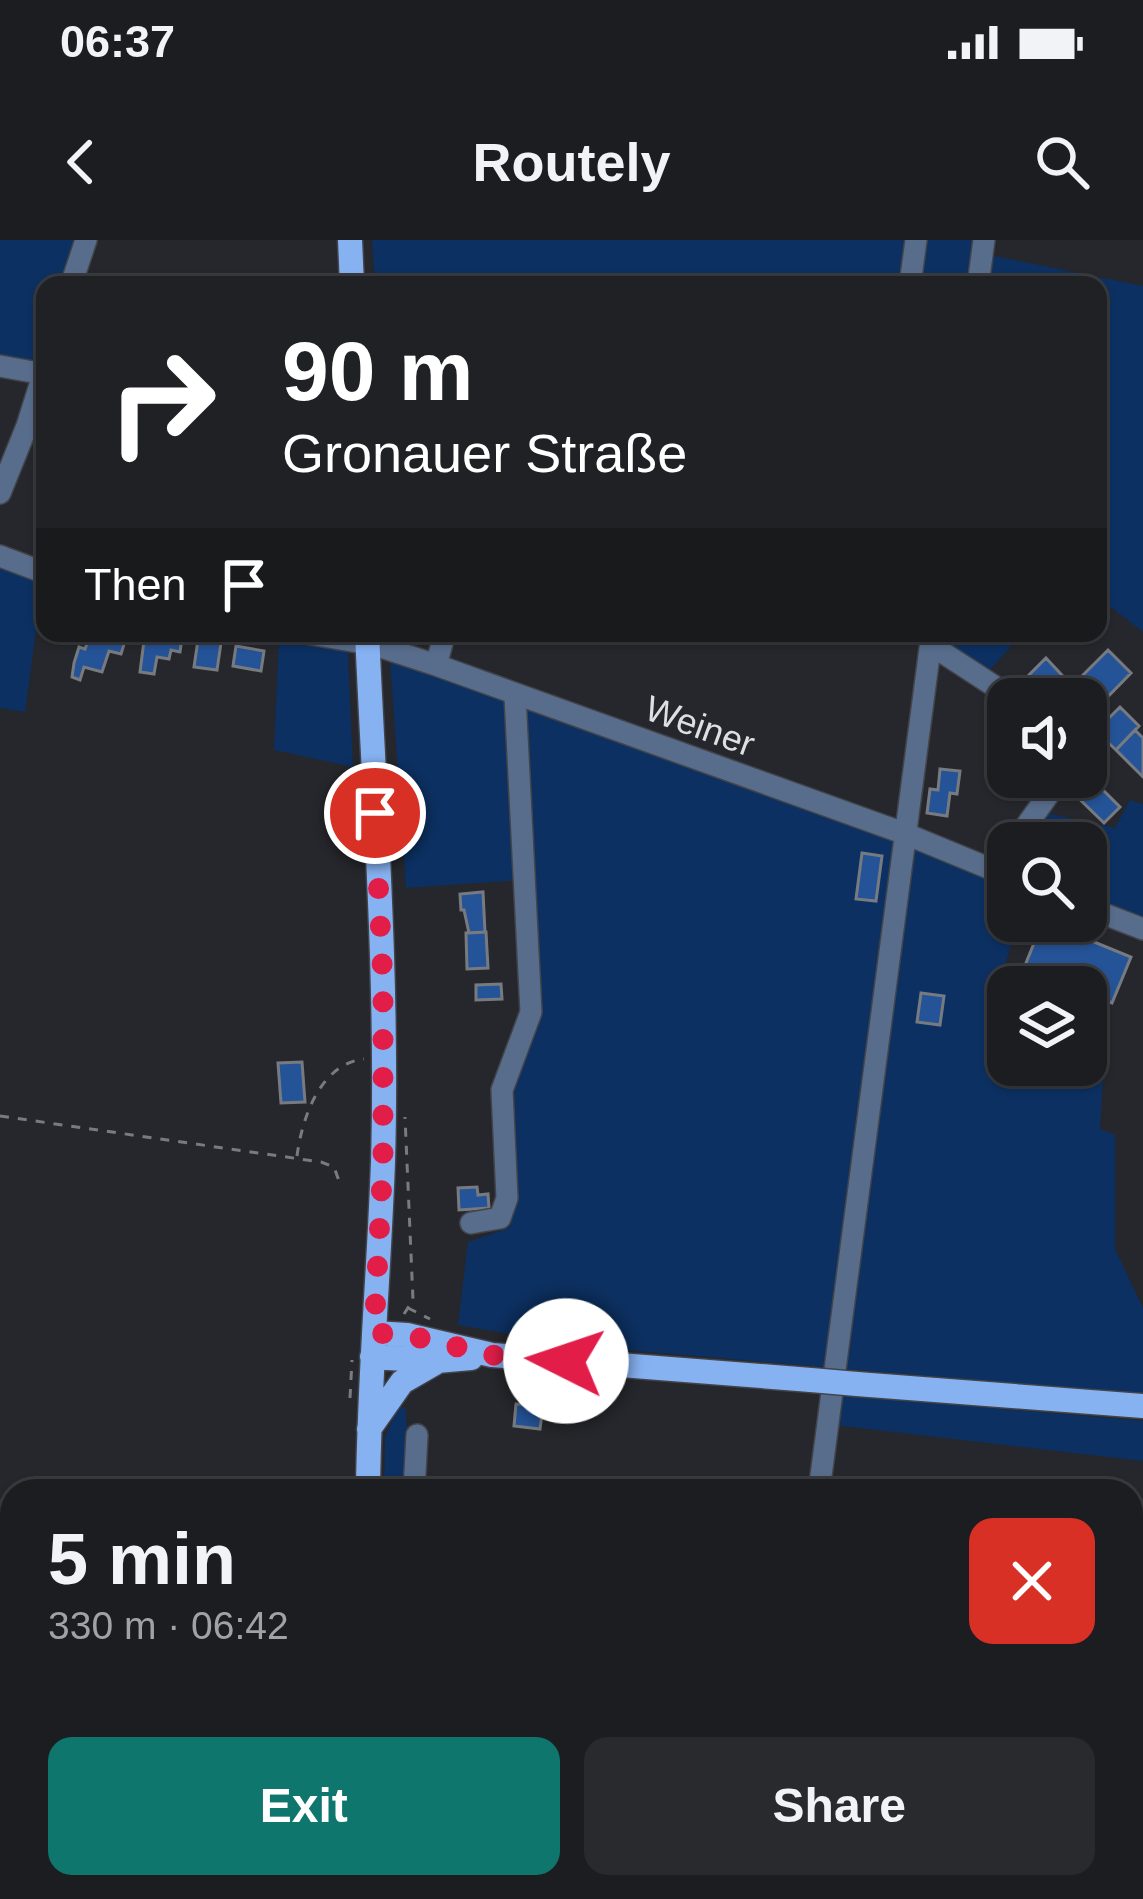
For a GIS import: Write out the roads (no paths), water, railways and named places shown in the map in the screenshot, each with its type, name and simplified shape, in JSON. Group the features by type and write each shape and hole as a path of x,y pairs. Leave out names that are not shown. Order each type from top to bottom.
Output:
{"main road":[{"path":"350,240 352,276"},
{"path":"367,642 383,983 383,1160 366,1346 368,1479"},
{"path":"366,1346 407,1335 492,1355 1143,1406"},
{"path":"366,1346 437,1361 492,1355"},
{"path":"369,1429 402,1382 437,1361"}],"street":[{"path":"74,276 86,240"},
{"path":"911,276 916,240"},
{"path":"979,276 984,240"},
{"path":"0,366 36,370"},
{"path":"0,493 36,397"},
{"path":"0,556 36,570"},
{"name":"Weiner","path":"377,642 987,867"},
{"path":"436,665 443,642"},
{"path":"821,1479 932,642"},
{"path":"936,642 987,679"},
{"path":"471,1223 500,1218 507,1198 502,1090 531,1012 515,695"},
{"path":"1107,915 1143,929"},
{"path":"415,1479 417,1435"}]}
